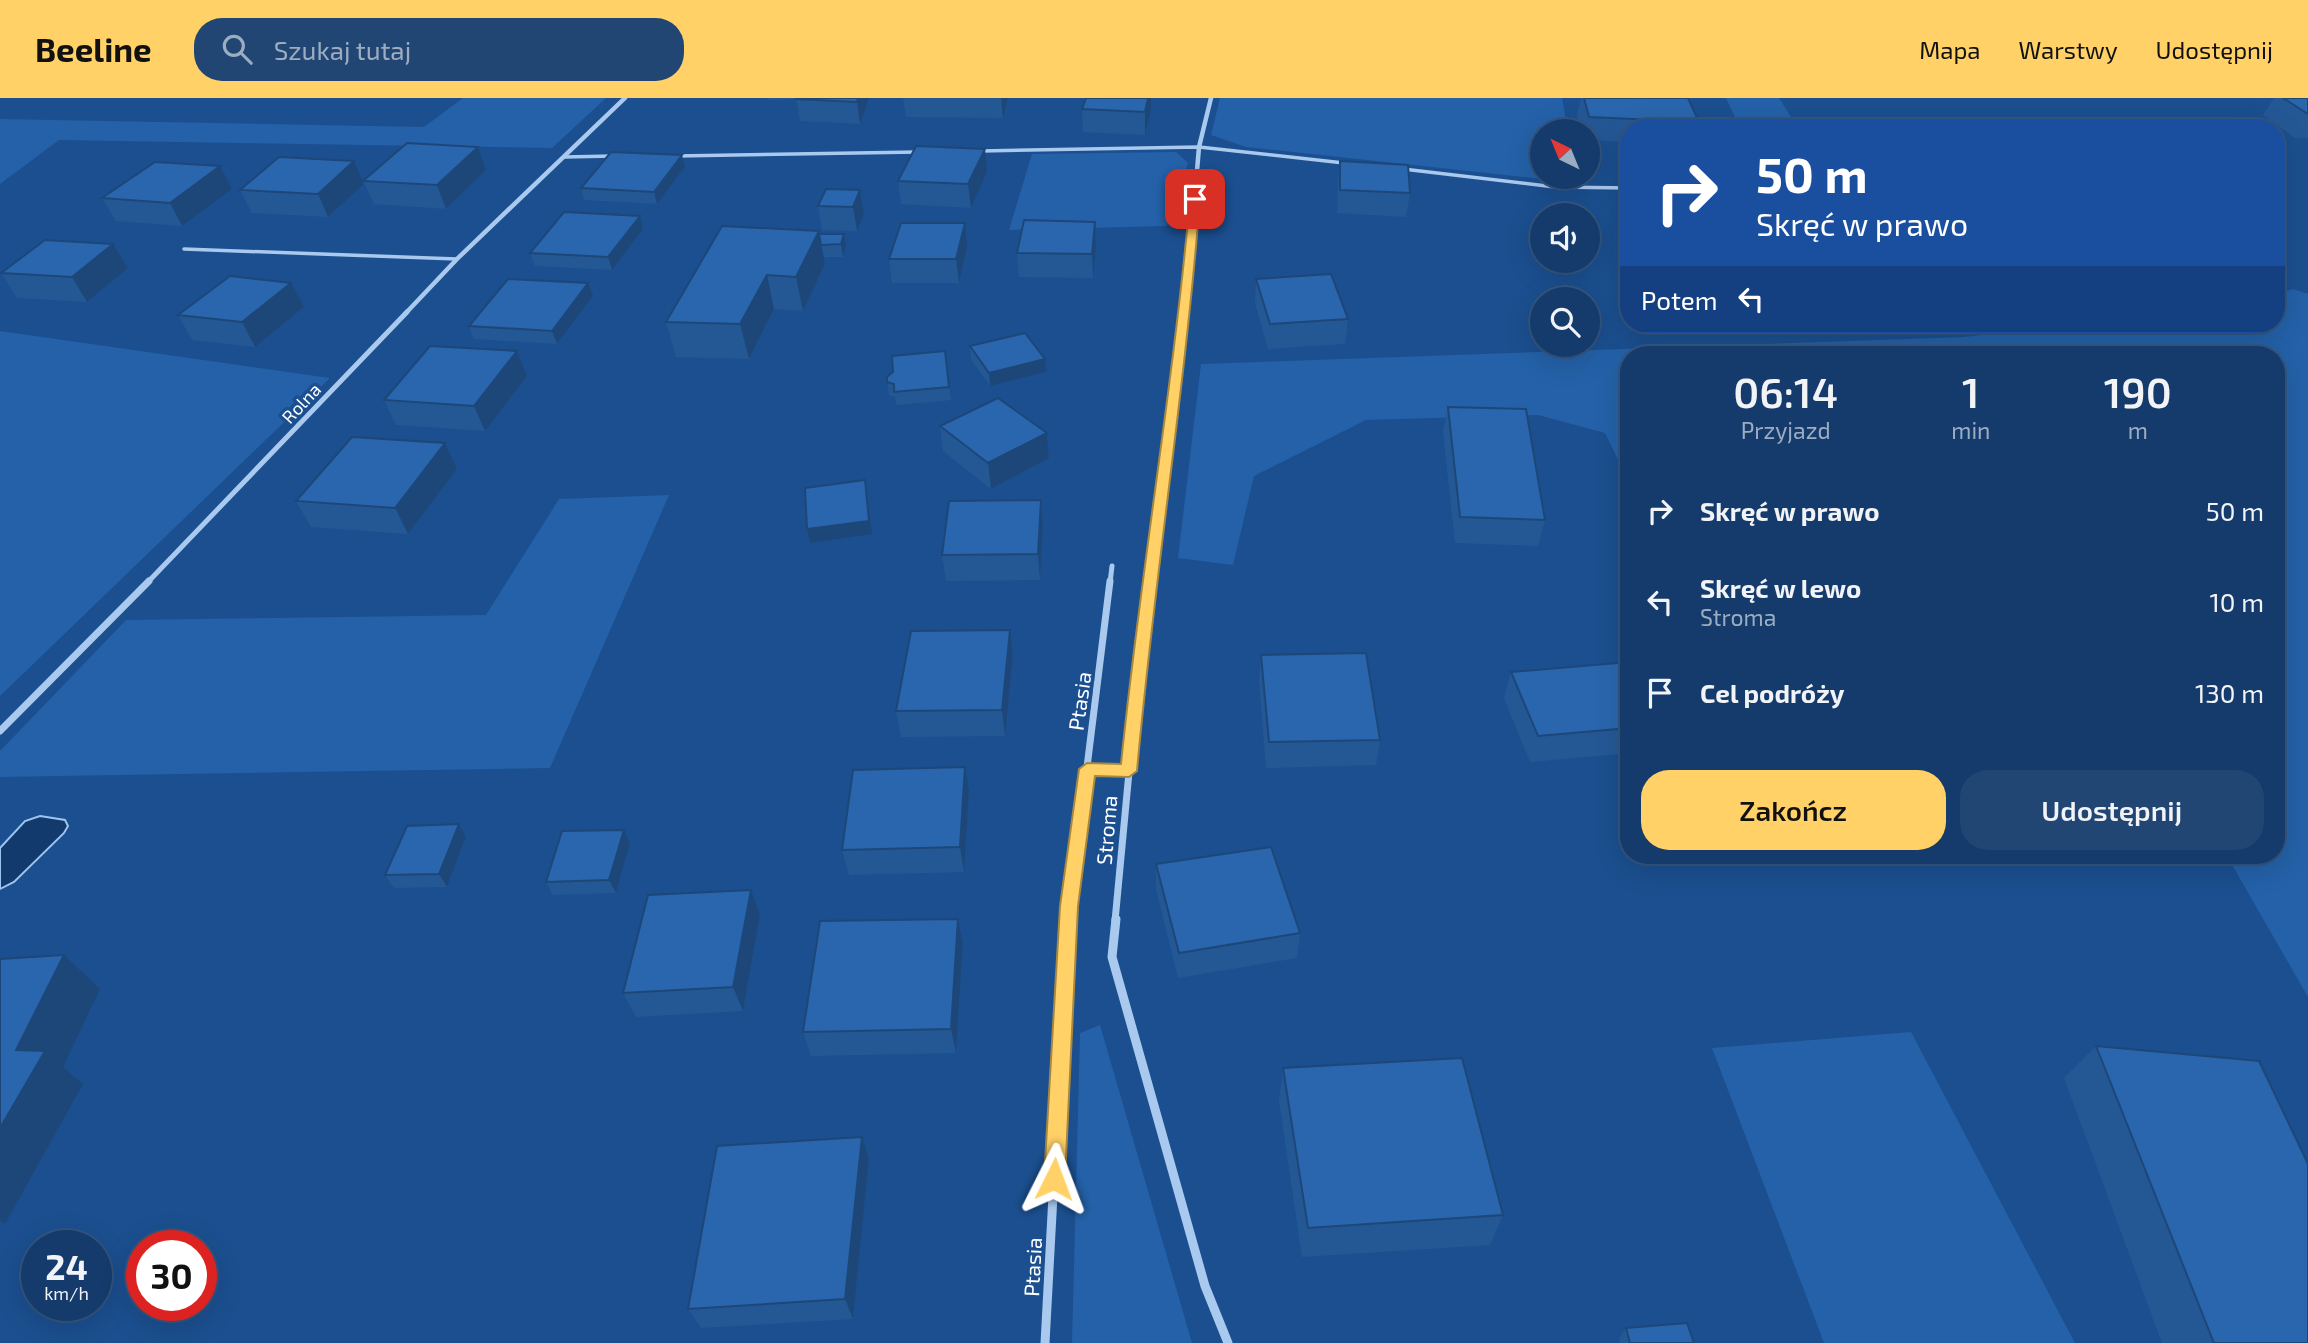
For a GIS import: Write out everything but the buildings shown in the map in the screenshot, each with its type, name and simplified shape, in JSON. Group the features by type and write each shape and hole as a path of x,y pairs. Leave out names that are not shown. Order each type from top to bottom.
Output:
{"street":[{"name":"Rolna","path":"0,731 215,515 457,259 625,98"},
{"name":"Stroma","path":"1211,98 1199,148 1184,329 1142,642 1112,957 1205,1286 1228,1343"},
{"name":"Ptasia","path":"1045,1343 1069,906 1112,566"}],"lane":[{"path":"978,151 1199,148 1354,164"},
{"path":"675,156 923,152"},
{"path":"564,157 620,156"},
{"path":"1394,168 1555,187 1620,188"},
{"path":"184,249 457,259"},
{"path":"1087,769 1129,771"}],"shaded area":[{"path":"463,98 606,98 552,148 59,140 0,184 0,119 424,127"},
{"path":"1220,98 1562,98 1566,119 1530,119 1530,178 1246,147 1211,135"},
{"path":"1726,98 1779,98 1792,119 1736,119"},
{"path":"1176,152 1188,163 1167,226 1009,230 1032,154"},
{"path":"2293,289 2308,294 2308,997 2232,864 2285,864 2285,346 1710,346 1964,337 1998,333 2285,333 2285,292"},
{"path":"0,331 330,378 0,696"},
{"path":"1620,349 1620,464 1605,433 1538,415 1366,420 1254,476 1233,565 1178,558 1201,364 1530,352 1530,357 1600,357 1600,350"},
{"path":"669,495 550,768 0,777 0,751 126,620 486,615 559,499"},
{"path":"40,816 65,820 68,826 14,882 0,889 0,848 25,821"},
{"path":"1100,1025 1192,1343 1072,1343 1080,1033"},
{"path":"1911,1032 2075,1343 1824,1343 1712,1048"}],"route":[{"path":"1054,1179 1069,906 1087,769 1129,771 1140,655 1184,329 1195,199"}]}
